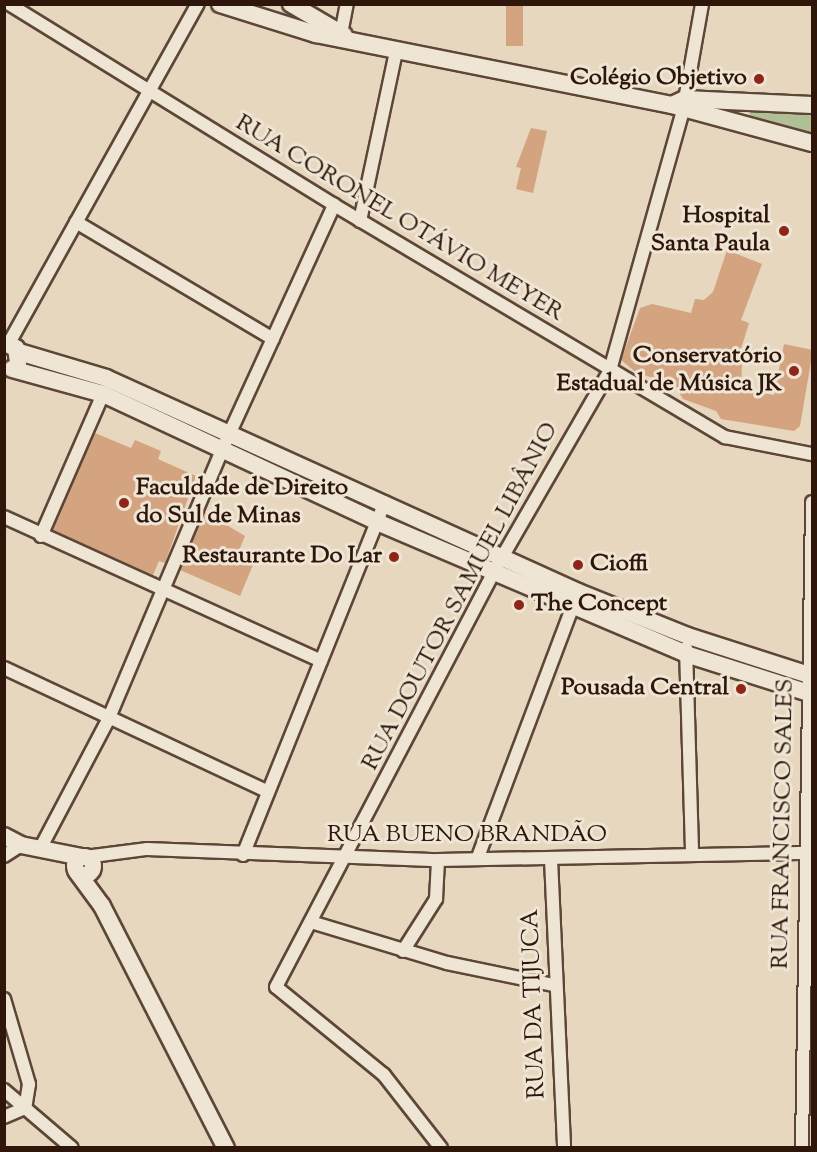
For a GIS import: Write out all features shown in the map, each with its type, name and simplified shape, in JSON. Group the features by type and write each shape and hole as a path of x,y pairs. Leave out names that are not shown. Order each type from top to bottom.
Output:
{"street":[{"name":"RUA CORONEL OTÁVIO MEYER","path":"9,4 333,206 725,436 813,453"},
{"path":"198,4 76,222 11,346 8,370 103,394 221,452 493,573 810,676"},
{"path":"220,4 396,51 680,105 745,128 813,143"},
{"path":"291,4 345,38"},
{"path":"345,38 346,4"},
{"name":"RUA DOUTOR SAMUEL LIBÂNIO","path":"441,1148 384,1075 276,987 347,858 501,557 610,370 680,105 702,4"},
{"path":"360,221 396,51"},
{"path":"680,105 748,102 813,105"},
{"path":"745,128 742,110 748,102"},
{"path":"48,851 108,720 228,435 333,206"},
{"path":"76,222 273,339"},
{"path":"11,346 106,378 228,435 386,502 501,557 575,599 686,654 810,694"},
{"path":"41,536 103,394"},
{"path":"243,855 266,791 386,502"},
{"name":"RUA FRANCISCO SALES","path":"802,1148 807,1025 813,502"},
{"path":"4,517 161,592 321,661"},
{"path":"478,857 575,599"},
{"path":"688,636 686,654 692,854"},
{"path":"4,668 108,720 266,791"},
{"path":"4,836 21,845 48,851 84,864 102,906 226,1148"},
{"path":"4,856 21,845"},
{"name":"RUA BUENO BRANDÃO","path":"84,864 121,851 438,860 478,857 551,859 692,854 809,854"},
{"name":"RUA DA TIJUCA","path":"551,859 553,985 564,1148"},
{"path":"404,951 436,899 438,860"},
{"path":"311,922 404,951 553,985"},
{"path":"4,999 29,1084 25,1108"},
{"path":"4,1090 72,1148"},
{"path":"4,1117 25,1108"}],"green space":[{"path":"750,106 812,110 812,138 749,125"}],"building":[{"path":"506,4 523,4 523,46 506,46"},
{"path":"531,128 547,131 533,193 516,189 521,168 516,167"},
{"path":"727,250 762,264 741,320 749,323 737,362 742,363 741,389 774,395 784,344 813,350 800,426 794,431 721,419 716,411 683,399 674,384 637,373 621,360 640,308 652,304 691,313 695,299 704,300 713,292"},
{"name":"Faculdade de Direito do Sul de Minas","path":"95,433 131,448 135,440 161,451 158,459 196,476 165,563 159,561 153,575 53,530"},
{"path":"205,512 245,536 238,553 255,560 240,596 180,570"}],"place":[{"name":"Colégio Objetivo","path":"759,79"},
{"name":"Hospital Santa Paula","path":"784,231"},
{"name":"Conservatório Estadual de Música JK","path":"794,371"},
{"name":"Faculdade de Direito do Sul de Minas","path":"124,503"},
{"name":"Restaurante Do Lar","path":"394,557"},
{"name":"Cioffi","path":"578,565"},
{"name":"The Concept","path":"519,605"},
{"name":"Pousada Central","path":"741,689"}]}
